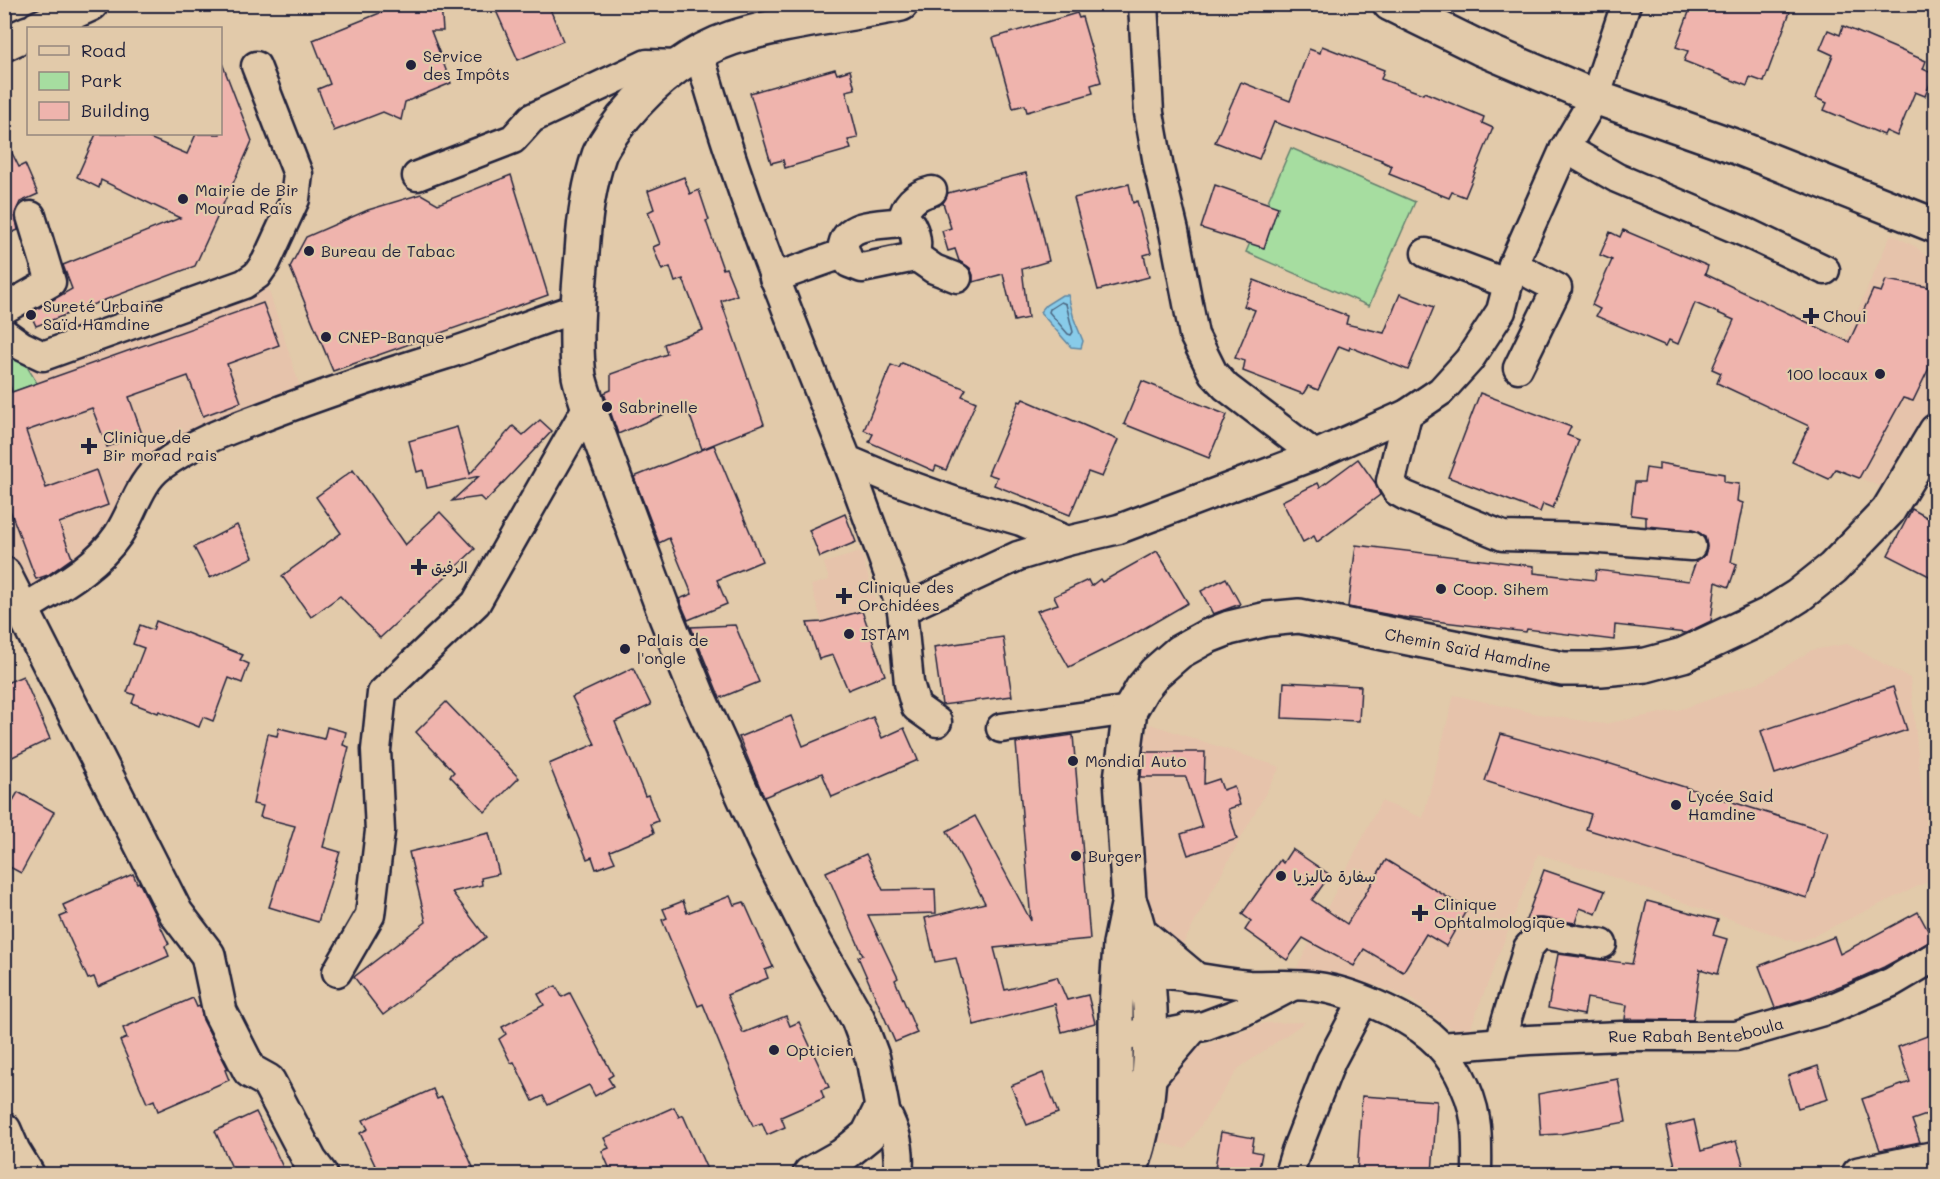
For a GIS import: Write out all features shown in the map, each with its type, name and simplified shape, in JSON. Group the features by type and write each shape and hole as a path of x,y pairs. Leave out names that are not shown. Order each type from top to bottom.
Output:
{"main road":[{"path":"40,27 91,4"},
{"path":"810,1174 842,1156 868,1135 882,1107 873,1059 858,1019 815,943 704,708 666,617 588,406 579,377 578,308 583,241 589,189 600,153 616,128 654,84 688,59 729,39 756,31 901,4"},
{"path":"1390,4 1480,48 1595,97 1734,146 1935,226"},
{"path":"4,44 27,33"},
{"name":"Chemin Saïd Hamdine","path":"1129,900 1121,779 1130,710 1142,688 1179,652 1206,637 1229,628 1267,619 1299,616 1563,669 1601,669 1646,665 1683,655 1768,615 1798,596 1833,568 1888,511 1935,431"},
{"path":"4,574 177,913 208,956 220,1012 250,1071 268,1081 310,1161 320,1174"},
{"path":"1119,1174 1116,1159 1116,1007 1134,973 1141,934 1129,900"},
{"path":"1129,900 1120,944 1134,973 1150,1032 1148,1078 1137,1153 1129,1174"},
{"path":"1141,934 1190,975"},
{"path":"1148,1078 1189,1030"},
{"path":"4,1130 27,1174"},
{"path":"1859,1174 1935,1158"}],"street":[{"path":"1143,4 1149,113 1194,335 1213,373 1226,387 1315,455"},
{"path":"902,610 1018,556 1067,541 1119,529 1315,455 1407,414 1441,391 1469,360 1501,311 1511,275 1565,148 1595,97 1626,4"},
{"path":"417,176 513,139 532,118 647,64 688,59 715,110 774,278 848,460 902,610 909,683 916,707 937,722"},
{"path":"4,333 22,346 43,356 244,284 257,275 266,262 295,199 298,174 256,66"},
{"path":"1565,148 1617,178 1746,233 1825,270"},
{"path":"902,222 904,213 915,198 932,191"},
{"path":"4,309 51,282 31,216"},
{"path":"902,222 911,225 913,229 917,248 914,255 905,260 862,268 849,263 843,245 844,240 855,229 902,222"},
{"path":"774,278 844,253"},
{"path":"1426,253 1557,288 1518,368"},
{"path":"914,255 934,270 957,278"},
{"path":"22,610 84,570 100,555 118,536 141,490 158,468 185,449 312,398 578,308"},
{"path":"337,972 370,915 380,831 376,750 382,693 476,603 588,406"},
{"path":"1407,414 1391,481 1397,491 1406,496 1503,537 1588,538 1691,546"},
{"path":"848,460 953,501 1021,521 1067,541"},
{"path":"1001,728 1130,710"},
{"path":"1500,1042 1528,948 1540,934 1602,944"},
{"name":"Rue Rabah Benteboula","path":"1441,1047 1621,1036 1736,1036 1830,1009 1892,982 1935,956"},
{"path":"1134,973 1190,975 1248,985 1317,986 1389,1011 1430,1035 1462,1078 1475,1119 1477,1174"},
{"path":"1116,1038 1150,1032 1189,1030 1204,1026 1244,1011 1294,985"},
{"path":"1289,1174 1351,996"},
{"path":"882,1107 896,1134 900,1159 898,1174"}],"shaded area":[{"name":"100 locaux","path":"1891,234 1916,247 1935,264 1935,412 1894,492 1837,469 1829,479 1792,462"},
{"name":"Clinique de Bir morad rais","path":"267,285 302,393 190,436 93,551 24,592 5,553 5,345 37,362"},
{"name":"Clinique des Orchidées","path":"861,552 877,606 822,622 811,585 829,580 824,563"},
{"name":"Lycée Said Hamdine","path":"1847,644 1910,678 1922,792 1935,850 1935,878 1811,937 1795,942 1601,873 1538,854 1466,1039 1407,996 1357,980 1295,972 1381,801 1423,818 1454,695 1538,714 1604,724 1682,709 1762,681 1812,650"},
{"path":"1150,724 1280,767 1179,951 1145,909 1142,893 1146,873 1132,773"},
{"path":"1305,1022 1239,1068 1185,1149 1159,1142 1165,1125 1153,1123 1153,1109 1171,1073 1197,1048 1264,1023"}],"green space":[{"path":"1291,148 1415,202 1369,306 1246,252"},
{"path":"5,352 25,363 37,383 5,395"}],"water":[{"path":"1062,295 1068,295 1083,341 1081,348 1071,347 1040,312 1046,305"}],"building":[{"name":"Service des Impôts","path":"402,4 441,4 443,31 431,31 451,83 405,102 401,120 383,112 334,131 318,89 330,84 313,40"},
{"path":"493,4 548,4 563,41 518,60"},
{"path":"1692,4 1770,4 1790,12 1764,82 1750,77 1747,86 1684,61 1688,51 1676,47"},
{"path":"1077,13 1079,18 1082,17 1101,82 1091,85 1093,93 1027,112 1025,105 1013,108 993,38"},
{"path":"1843,26 1926,61 1923,69 1934,74 1925,96 1915,92 1897,136 1886,131 1884,135 1824,110 1827,103 1816,98 1833,55 1820,49 1828,30 1840,35"},
{"path":"1322,46 1384,70 1381,79 1423,94 1424,92 1484,117 1482,123 1493,128 1465,197 1452,192 1449,198 1389,174 1392,166 1382,160 1274,122 1259,159 1215,142 1241,82 1290,101 1309,49 1320,53"},
{"name":"Mairie de Bir Mourad Raïs","path":"222,63 252,141 231,188 223,191 226,198 195,266 36,326 30,313 72,289 63,265 180,218 101,180 99,188 77,177 96,135 142,135 187,154 196,135 222,135"},
{"path":"835,69 837,74 850,70 855,89 846,91 858,138 848,140 851,149 785,168 783,160 771,163 750,93"},
{"path":"4,137 19,167 25,164 38,194 20,202 15,213 18,230 4,236"},
{"path":"1026,173 1049,261 1022,269 1028,318 1014,321 1003,274 973,282 970,268 959,261 955,249 948,251 942,231 951,228 943,203 948,193"},
{"path":"511,175 548,295 333,371 290,267 306,237 368,210 421,194 438,204"},
{"path":"684,177 690,194 699,190 709,220 706,221 723,269 726,268 737,295 721,301 764,424 702,449 686,405 618,434 604,393 611,390 611,374 667,354 664,344 703,330 683,279 675,282 670,267 662,270 653,247 660,244 648,212 654,209 648,191"},
{"path":"1129,184 1133,203 1137,201 1151,253 1144,255 1149,277 1098,290 1074,198"},
{"path":"1215,185 1278,207 1264,248 1201,228"},
{"path":"1623,230 1708,266 1705,274 1849,342 1873,290 1881,292 1886,280 1935,288 1935,341 1929,368 1913,401 1903,398 1859,478 1836,469 1829,479 1792,462 1809,426 1717,383 1721,373 1712,369 1734,320 1695,303 1678,344 1669,340 1666,346 1596,316 1600,309 1592,305 1612,260 1600,255 1610,232 1620,237"},
{"path":"1254,280 1348,316 1346,324 1384,333 1400,294 1434,307 1408,370 1350,347 1349,350 1339,346 1318,390 1308,386 1303,394 1243,371 1245,361 1235,358 1255,310 1244,306"},
{"path":"263,303 279,345 227,364 241,402 203,416 188,376 129,397 142,434 107,447 92,408 26,431 46,488 96,470 108,505 59,523 72,558 48,575 36,579 4,494 4,380 8,379 12,392"},
{"path":"902,363 966,389 962,396 976,402 946,470 936,466 934,471 869,442 873,434 864,430 891,365 899,368"},
{"path":"1142,381 1227,415 1209,458 1124,424"},
{"path":"1480,393 1571,427 1567,435 1579,440 1553,508 1543,504 1540,512 1448,477"},
{"path":"1023,399 1118,440 1102,477 1088,472 1070,515 994,485 997,477 988,474 1019,401"},
{"path":"540,420 552,431 485,502 480,497 452,501 479,476 427,488 423,470 417,472 409,441 457,427 470,474 513,426 523,435"},
{"path":"714,445 762,561 717,580 727,604 688,620 679,599 692,594 669,538 659,543 634,477"},
{"path":"1358,459 1376,484 1380,495 1317,542 1314,536 1303,542 1282,501 1318,483 1320,487"},
{"path":"1659,463 1724,474 1724,482 1739,484 1737,501 1743,503 1731,562 1737,564 1729,587 1716,582 1711,621 1686,633 1615,625 1614,640 1402,617 1348,607 1356,545 1534,566 1534,573 1595,580 1596,570 1689,581 1696,561 1705,555 1707,547 1705,536 1692,530 1646,526 1646,517 1631,515 1635,482 1644,482 1646,468 1659,470"},
{"path":"353,470 405,545 440,512 475,549 380,638 340,596 311,617 282,576 341,533 316,497"},
{"path":"1912,509 1935,522 1935,579 1888,555"},
{"path":"845,514 856,542 820,557 809,530"},
{"path":"237,525 253,557 210,578 194,547"},
{"path":"1157,551 1188,603 1131,636 1069,667 1037,611 1058,604 1054,596 1088,580 1091,586 1100,579 1102,582"},
{"path":"1226,578 1240,604 1213,614 1201,591"},
{"path":"862,611 885,675 848,690 833,655 819,659 807,623 822,622"},
{"path":"156,621 243,655 240,660 249,664 242,683 229,678 213,721 203,717 199,727 132,703 135,695 127,692 144,648 133,644 140,625 153,630"},
{"path":"735,625 759,682 720,698 691,627"},
{"path":"1003,637 1012,696 942,705 934,647"},
{"path":"633,668 651,705 615,722 645,796 648,795 658,821 651,824 654,833 610,851 615,862 596,869 592,857 587,859 549,764 595,744 572,697"},
{"path":"23,676 50,739 4,761 4,684"},
{"path":"1284,682 1361,686 1359,721 1282,718"},
{"path":"1893,687 1907,730 1775,774 1761,731"},
{"path":"446,702 519,778 485,812 450,776 454,772 416,732"},
{"path":"791,716 803,746 873,717 882,738 904,728 918,760 832,797 822,773 764,797 739,737"},
{"path":"327,727 346,732 343,745 349,747 323,847 340,852 318,922 269,907 295,826 260,817 263,806 253,804 268,734 277,736 279,728 324,739"},
{"path":"1501,734 1608,763 1828,832 1807,898 1586,829 1591,814 1485,781"},
{"path":"1073,735 1090,939 994,948 1005,990 1057,977 1067,1000 1088,995 1095,1023 1062,1032 1055,1004 974,1025 956,958 935,962 925,918 985,903 947,831 975,816 1031,921 1016,743"},
{"path":"1143,752 1205,752 1204,784 1219,779 1223,790 1234,786 1240,805 1228,809 1237,839 1188,855 1181,834 1202,827 1186,777 1141,777"},
{"path":"18,792 54,812 21,873 4,864 4,816"},
{"path":"489,833 499,874 481,878 482,885 452,892 486,937 383,1015 354,977 426,922 409,852"},
{"path":"1292,849 1330,875 1312,900 1347,924 1386,860 1467,909 1446,946 1426,934 1403,972 1364,949 1354,966 1303,938 1287,960 1245,930 1251,921 1242,914 1280,860 1283,863"},
{"path":"866,854 883,890 935,889 936,913 868,915 898,978 895,980 917,1033 895,1042 858,957 863,955 826,872"},
{"path":"1544,870 1605,891 1596,914 1580,908 1575,923 1543,918 1535,918 1530,922 1526,920"},
{"path":"133,874 169,944 165,946 169,956 98,987 94,977 88,979 60,917 67,914 63,905"},
{"path":"730,896 734,905 744,902 773,967 765,970 768,978 727,995 743,1033 786,1016 790,1026 799,1022 829,1087 821,1090 824,1098 781,1117 785,1127 767,1135 762,1123 753,1126 703,1004 698,1006 662,920 667,918 663,909 683,901 687,913"},
{"path":"1647,901 1718,920 1713,935 1727,939 1717,974 1700,969 1693,1020 1625,1019 1627,1005 1587,998 1584,1015 1548,1008 1558,954 1632,964"},
{"path":"1918,912 1933,940 1884,967 1848,983 1775,1008 1759,966 1834,937 1840,954"},
{"path":"556,986 562,997 570,993 613,1075 608,1078 613,1086 595,1096 589,1085 548,1105 543,1096 533,1101 514,1062 511,1063 499,1039 506,1034 502,1027 544,1005 538,994"},
{"path":"193,998 197,1007 200,1006 203,1020 228,1069 225,1070 229,1080 158,1111 154,1100 147,1103 120,1041 127,1038 123,1028"},
{"path":"1935,1033 1935,1112 1912,1120 1920,1142 1880,1150 1862,1099 1910,1082 1898,1047"},
{"path":"1818,1066 1828,1099 1798,1108 1788,1076"},
{"path":"1043,1073 1058,1113 1027,1125 1011,1086"},
{"path":"1618,1079 1626,1122 1560,1134 1541,1135 1538,1094"},
{"path":"433,1089 437,1099 442,1097 476,1174 379,1174 360,1133 368,1129 363,1120"},
{"path":"1362,1096 1437,1101 1432,1174 1357,1174"},
{"path":"674,1107 679,1117 683,1115 709,1174 612,1174 602,1151 609,1148 604,1138"},
{"path":"256,1112 286,1174 235,1174 215,1131"},
{"path":"1694,1120 1701,1151 1736,1141 1746,1174 1677,1174 1666,1127"},
{"path":"1221,1132 1254,1138 1252,1151 1262,1153 1258,1174 1214,1174"}],"place":[{"name":"Service des Impôts","path":"411,65"},
{"name":"Mairie de Bir Mourad Raïs","path":"183,199"},
{"name":"Bureau de Tabac","path":"309,251"},
{"name":"Sureté Urbaine Saïd Hamdine","path":"31,315"},
{"name":"Choui","path":"1811,316"},
{"name":"CNEP-Banque","path":"326,337"},
{"name":"100 locaux","path":"1880,374"},
{"name":"Sabrinelle","path":"607,407"},
{"name":"Clinique de Bir morad rais","path":"89,446"},
{"name":"الرفيق","path":"419,567"},
{"name":"Coop. Sihem","path":"1441,589"},
{"name":"Clinique des Orchidées","path":"844,596"},
{"name":"ISTAM","path":"849,634"},
{"name":"Palais de l'ongle","path":"625,649"},
{"name":"Mondial Auto","path":"1073,761"},
{"name":"Lycée Said Hamdine","path":"1676,805"},
{"name":"Burger","path":"1076,856"},
{"name":"سفارة ماليزيا","path":"1281,876"},
{"name":"Clinique Ophtalmologique","path":"1420,913"},
{"name":"Opticien","path":"774,1050"}]}
